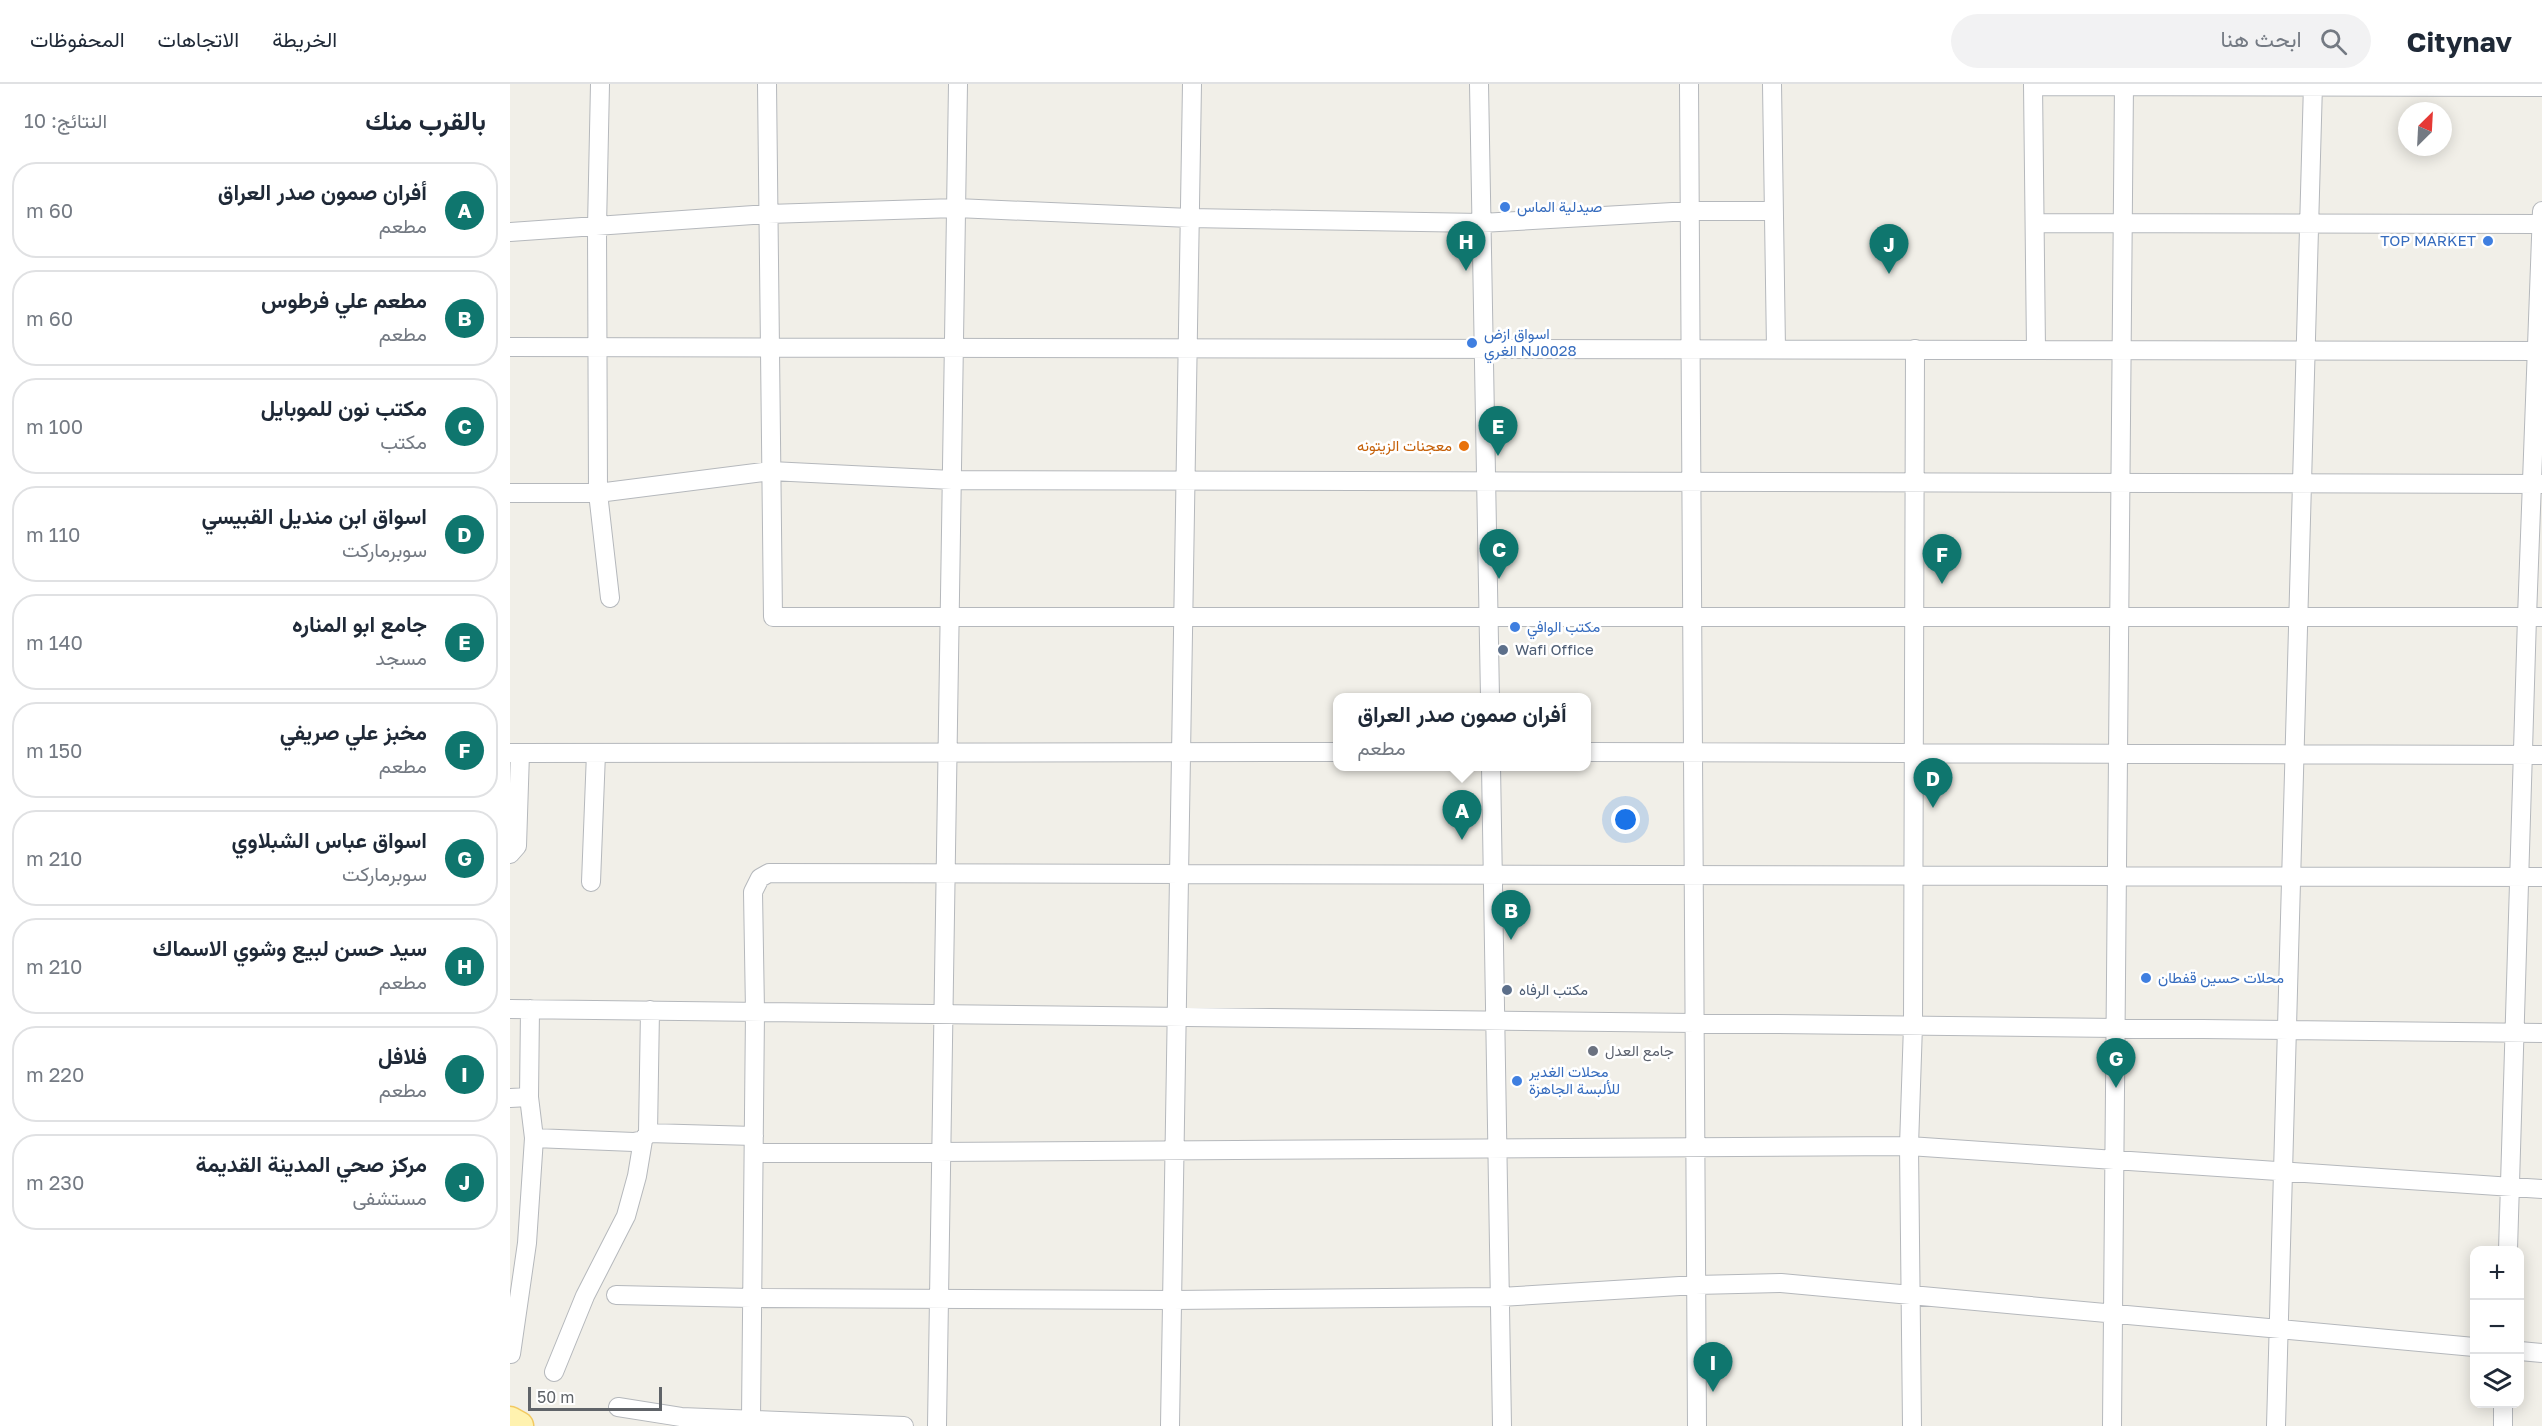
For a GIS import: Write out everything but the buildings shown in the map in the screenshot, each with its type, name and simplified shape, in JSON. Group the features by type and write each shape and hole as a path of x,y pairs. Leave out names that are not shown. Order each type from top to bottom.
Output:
{"main road":[{"path":"510,1421 519,1426"}],"street":[{"path":"600,84 597,227 598,493 610,598"},
{"path":"767,84 772,617 2534,617"},
{"path":"937,1426 958,84"},
{"path":"1170,1426 1192,84"},
{"path":"1479,84 1490,693"},
{"path":"1689,84 1697,1426"},
{"path":"1772,84 1776,349"},
{"path":"2036,350 2033,85 2542,87"},
{"path":"2112,1426 2124,85"},
{"path":"2276,1426 2313,85"},
{"path":"510,232 768,214 956,208 1190,218 1481,223 1690,211 1774,211"},
{"path":"2508,1246 2520,877 2533,754 2542,211"},
{"path":"2035,223 2542,224"},
{"path":"510,347 2540,351"},
{"path":"1912,1426 1909,1146 1913,1026 1915,350"},
{"path":"510,493 598,493 771,471 952,480 2537,484"},
{"path":"510,854 517,846 515,753 1333,752"},
{"path":"1591,752 2533,754"},
{"path":"591,882 596,753"},
{"path":"1491,771 1502,1426"},
{"path":"751,1419 754,1145 753,892 760,878 770,873 2542,877"},
{"path":"510,1008 2542,1033"},
{"path":"511,1354 527,1243 534,1138 530,1097 530,1009"},
{"path":"554,1372 585,1296 626,1216 637,1176 646,1136 650,1010"},
{"path":"510,1098 530,1097"},
{"path":"534,1138 634,1142 646,1136 754,1145 941,1152 1909,1146 2542,1189"},
{"path":"616,1295 752,1298 1173,1299 1500,1297 1696,1285 1781,1283 2470,1347"},
{"path":"2524,1351 2542,1353"},
{"path":"618,1407 681,1418 904,1426"},
{"path":"2502,1426 2503,1408"}],"place":[{"name":"صيدلية الماس","path":"1505,207"},
{"name":"TOP MARKET","path":"2488,241"},
{"name":"سيد حسن لبيع وشوي الاسماك","path":"1466,271"},
{"name":"مركز صحي المدينة القديمة","path":"1889,274"},
{"name":"اسواق ازض الغري NJ0028","path":"1472,343"},
{"name":"معجنات الزيتونه","path":"1464,446"},
{"name":"جامع ابو المناره","path":"1498,456"},
{"name":"مكتب نون للموبايل","path":"1499,579"},
{"name":"مخبز علي صريفي","path":"1942,584"},
{"name":"مكتب الوافي","path":"1515,627"},
{"name":"Wafi Office","path":"1503,650"},
{"name":"اسواق ابن منديل القبيسي","path":"1933,808"},
{"name":"أفران صمون صدر العراق","path":"1462,840"},
{"name":"مطعم علي فرطوس","path":"1511,940"},
{"name":"محلات حسين قفطان","path":"2146,978"},
{"name":"مكتب الرفاه","path":"1507,990"},
{"name":"جامع العدل","path":"1593,1051"},
{"name":"محلات الغدير للألبسة الجاهزة","path":"1517,1081"},
{"name":"اسواق عباس الشبلاوي","path":"2116,1088"},
{"name":"فلافل","path":"1713,1392"}]}
